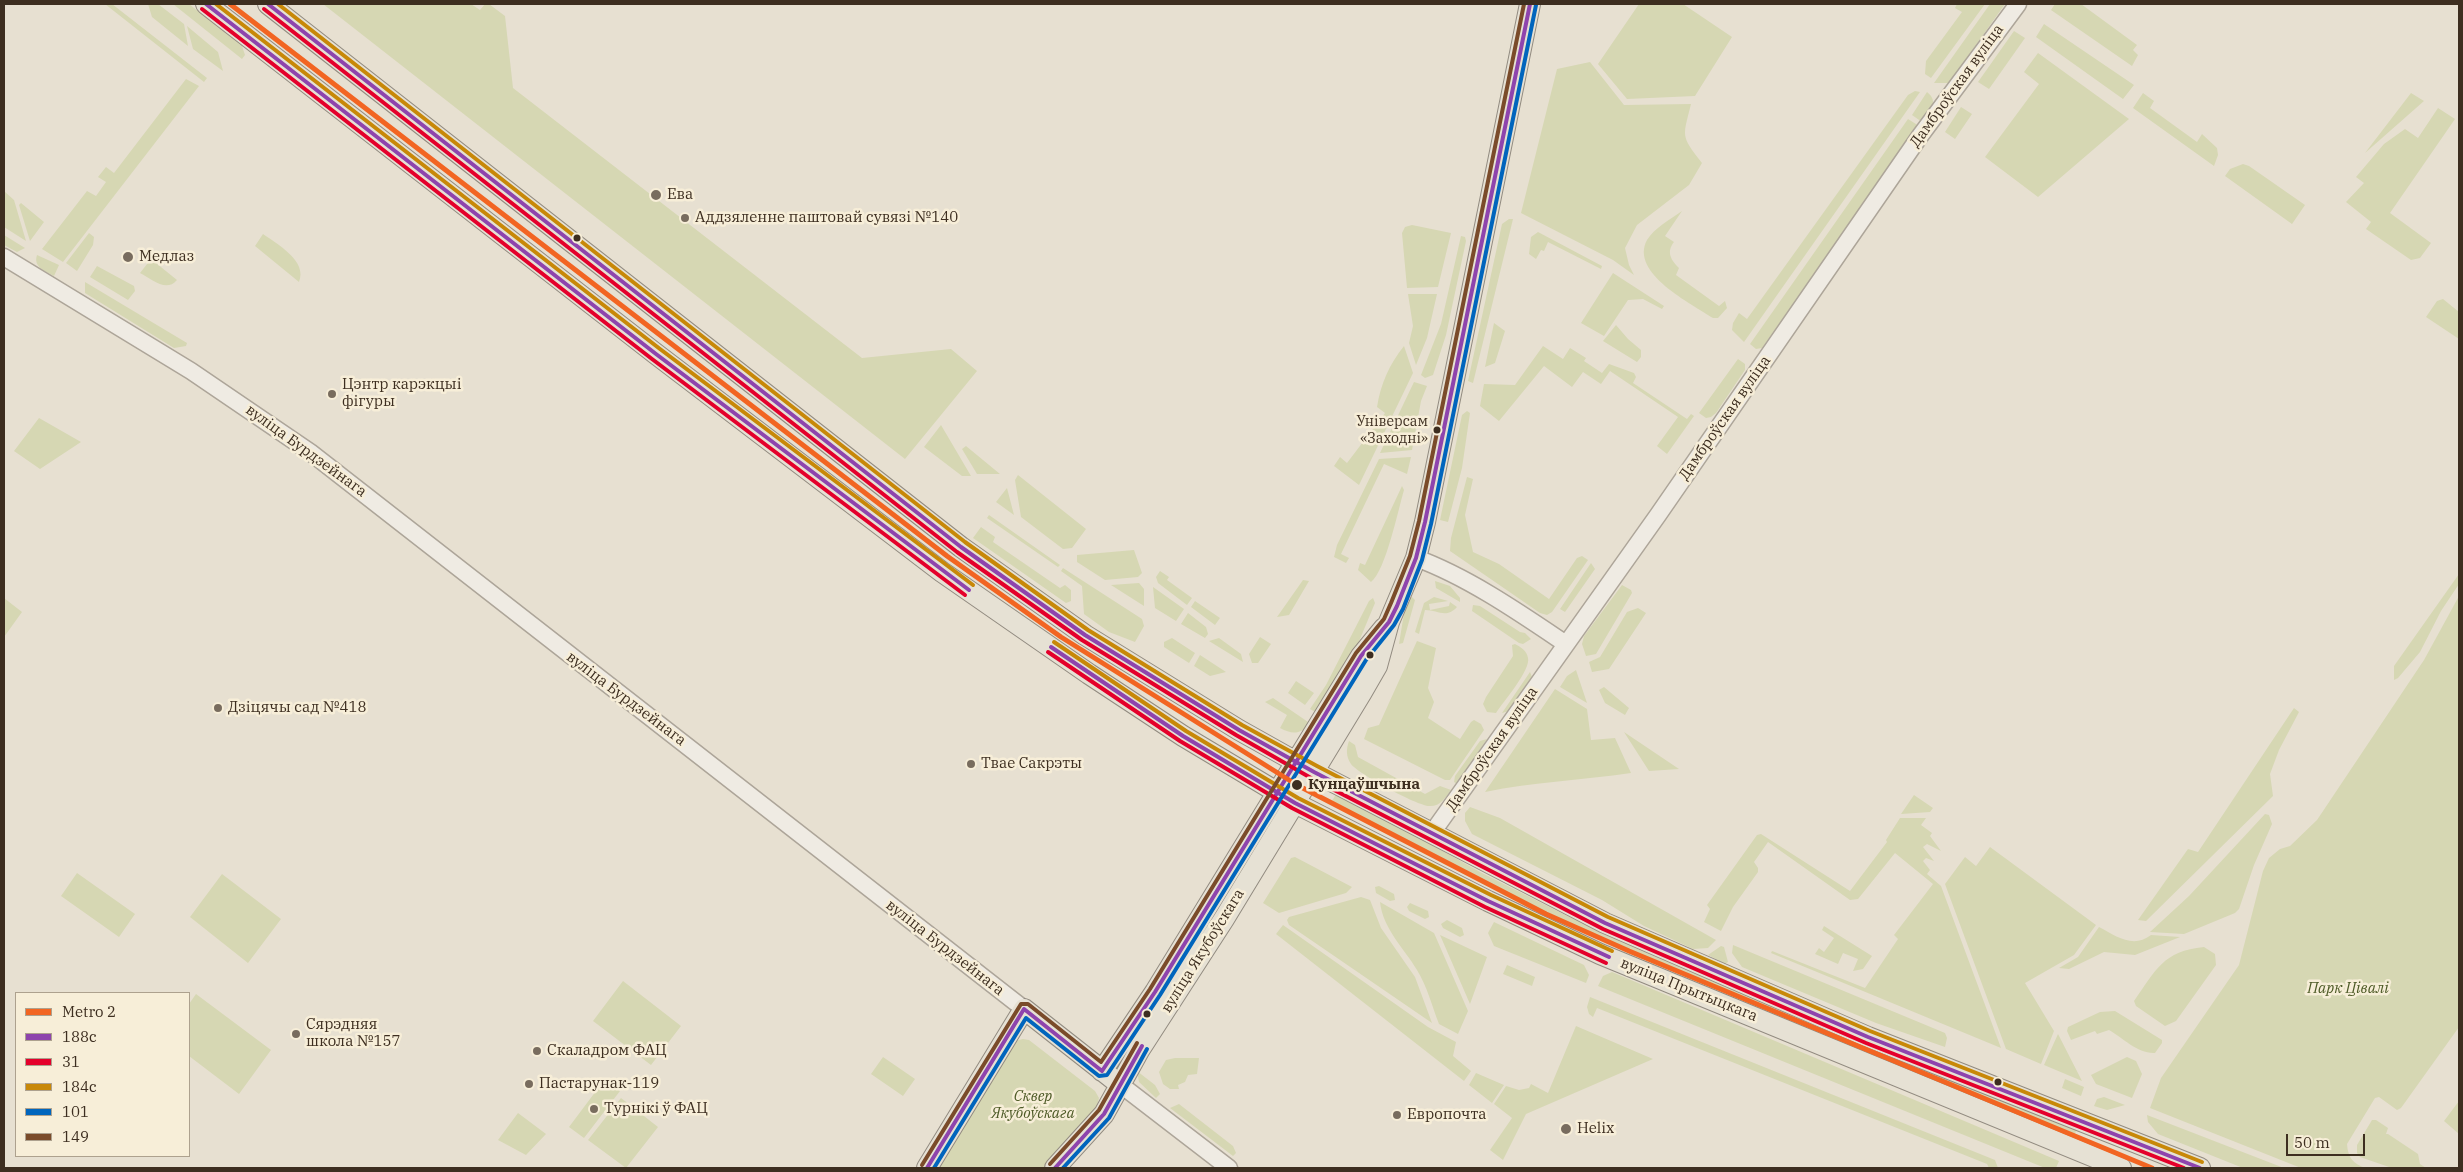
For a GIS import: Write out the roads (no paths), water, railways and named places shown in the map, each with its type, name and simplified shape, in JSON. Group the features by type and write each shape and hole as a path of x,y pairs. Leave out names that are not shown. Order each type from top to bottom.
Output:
{"main road":[{"name":"вуліца Прытыцкага","path":"206,4 656,354 942,572 1088,674 1183,736 1287,798 1488,902 1600,954 2111,1166"},
{"name":"вуліца Прытыцкага","path":"268,4 961,547 1085,635 1239,730 1297,763 1605,924 1868,1037 2200,1168"},
{"path":"1287,798 1314,772 1377,666 1389,622 1416,558 1426,522 1530,4"},
{"path":"1287,798 1297,763 1361,656 1389,622"},
{"name":"вуліца Якубоўскага","path":"1102,1071 1287,798"},
{"name":"вуліца Якубоўскага","path":"1055,1168 1104,1114 1287,798"},
{"path":"927,1168 1024,1009"},
{"name":"вуліца Бурдзейнага","path":"1024,1009 1121,1085"},
{"path":"2111,1166 2122,1137"}],"street":[{"name":"Дамброўская вуліца","path":"1432,833 1658,515 1920,136 2018,4"},
{"name":"вуліца Бурдзейнага","path":"4,257 191,371 310,452 1024,1009"},
{"path":"1416,558 1437,566 1500,601 1566,644"},
{"name":"вуліца Бурдзейнага","path":"1121,1085 1229,1168"}],"metro line":[{"name":"2","path":"230,4 947,556 1061,637 1297,785 1546,914 1629,951 2152,1168"}],"place":[{"name":"Ева","path":"656,195"},
{"name":"Аддзяленне паштовай сувязі №140","path":"685,218"},
{"name":"Медлаз","path":"128,257"},
{"name":"Цэнтр карэкцыі фігуры","path":"332,394"},
{"name":"Універсам «Заходні»","path":"1437,430"},
{"name":"Дзіцячы сад №418","path":"218,708"},
{"name":"Твае Сакрэты","path":"971,764"},
{"name":"Кунцаўшчына","path":"1297,785"},
{"name":"Сярэдняя школа №157","path":"296,1034"},
{"name":"Скаладром ФАЦ","path":"537,1051"},
{"name":"Пастарунак-119","path":"529,1084"},
{"name":"Турнікі ў ФАЦ","path":"594,1109"},
{"name":"Европочта","path":"1397,1115"},
{"name":"Helix","path":"1566,1129"}],"park label":[{"name":"Парк Цівалі","path":"2348,989"},
{"name":"Сквер Якубоўскага","path":"1033,1106"}]}
